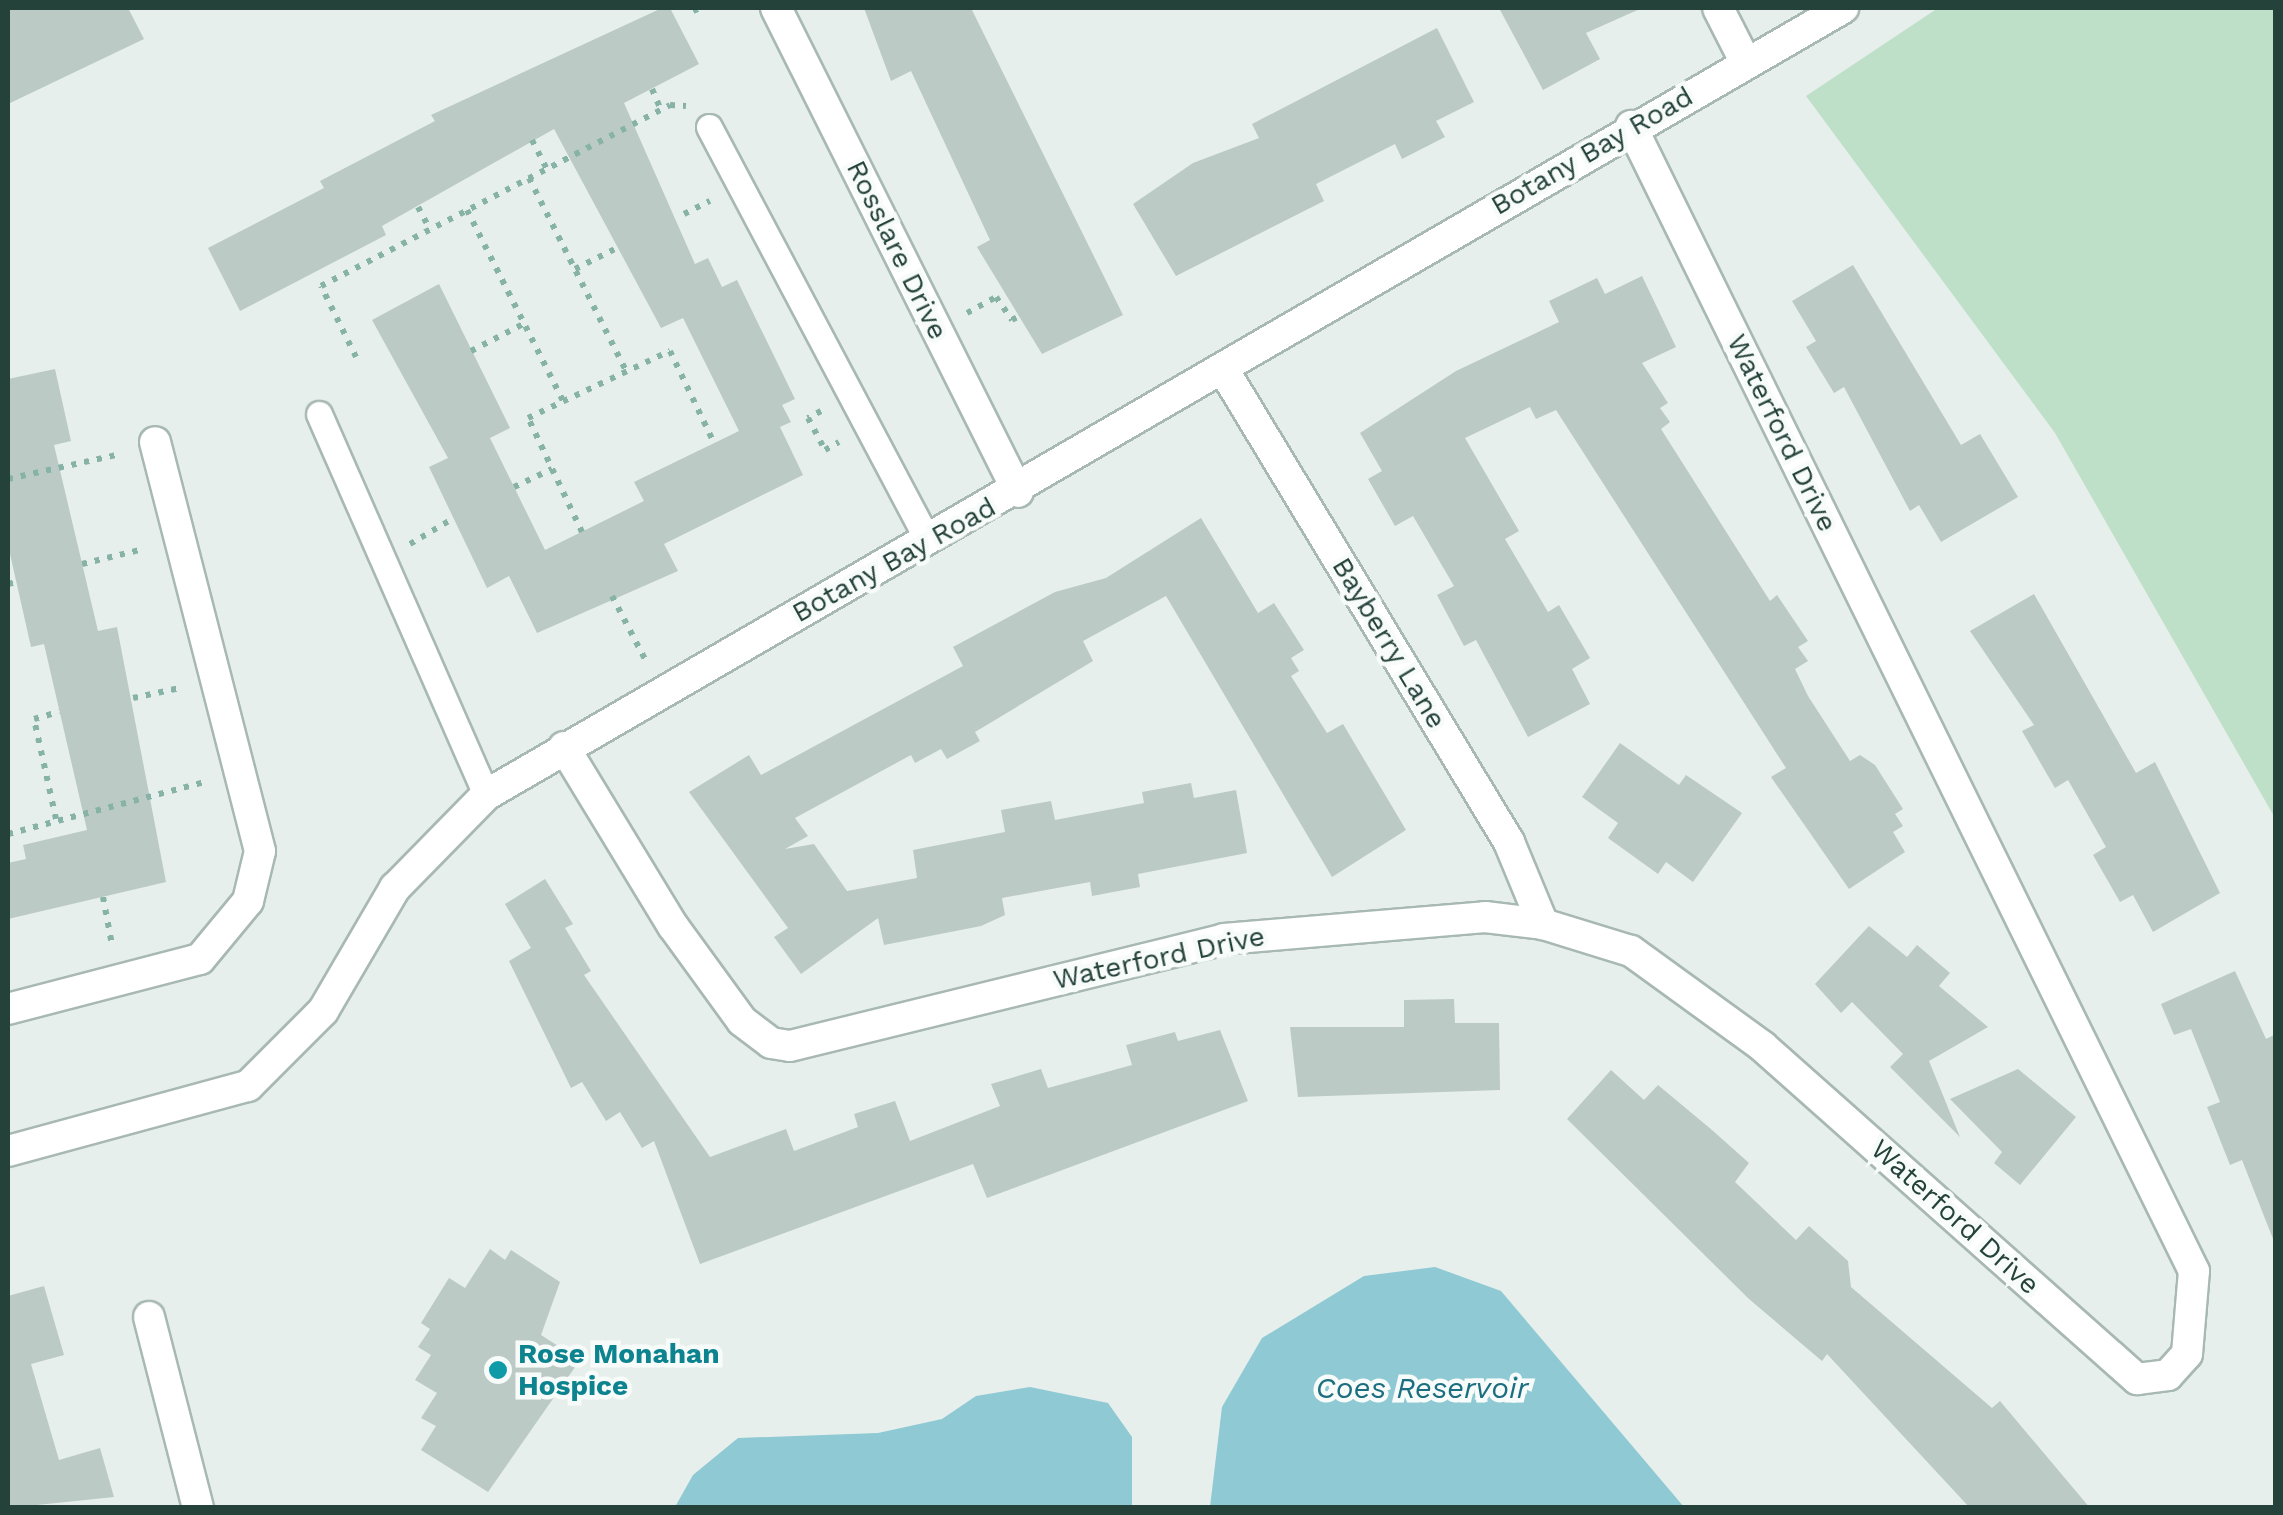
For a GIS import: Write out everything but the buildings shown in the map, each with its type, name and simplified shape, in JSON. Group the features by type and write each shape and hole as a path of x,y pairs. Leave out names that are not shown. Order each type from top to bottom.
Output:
{"street":[{"name":"Rosslare Drive","path":"776,8 1018,492"},
{"path":"1718,8 1746,64"},
{"name":"Botany Bay Road","path":"8,1151 248,1086 323,1012 395,888 486,796 564,747 927,539 1018,492 1631,126 1844,8"},
{"name":"Waterford Drive","path":"564,747 672,926 742,1021 771,1042 790,1046 1224,939 1484,917 1543,924 1631,950 1762,1046 2138,1379 2168,1375 2186,1354 2194,1271 1631,126"},
{"name":"Bayberry Lane","path":"1223,369 1509,842 1543,924"},
{"path":"8,1009 200,959 248,901 260,851 155,442"},
{"path":"149,1317 198,1508"}],"lane":[{"path":"710,127 927,539"},
{"path":"319,414 486,796"}],"path":[{"path":"652,89 661,110"},
{"path":"356,357 321,286 679,102 710,127"},
{"path":"532,140 547,169"},
{"path":"529,178 626,371"},
{"path":"418,207 430,230"},
{"path":"467,210 563,402"},
{"path":"575,269 621,246"},
{"path":"960,317 996,297 1012,320 1019,316"},
{"path":"471,351 524,324"},
{"path":"582,532 528,418 670,350 714,443"},
{"path":"8,480 155,442"},
{"path":"514,486 552,469"},
{"path":"444,524 454,518"},
{"path":"82,564 181,541"},
{"path":"612,596 661,691"},
{"path":"132,698 217,680"},
{"path":"56,819 34,720 60,712"},
{"path":"8,834 240,773"},
{"path":"103,896 118,980"}],"green space":[{"path":"1938,8 2275,8 2275,818 2055,433 1806,96"}],"water":[{"name":"Coes Reservoir","path":"1435,1267 1501,1291 1684,1507 1210,1507 1222,1407 1262,1338 1364,1276"},
{"path":"1030,1387 1108,1403 1132,1437 1132,1507 675,1507 693,1475 738,1438 878,1433 942,1419 976,1396"}],"place":[{"name":"Rose Monahan Hospice","path":"498,1370"}]}
